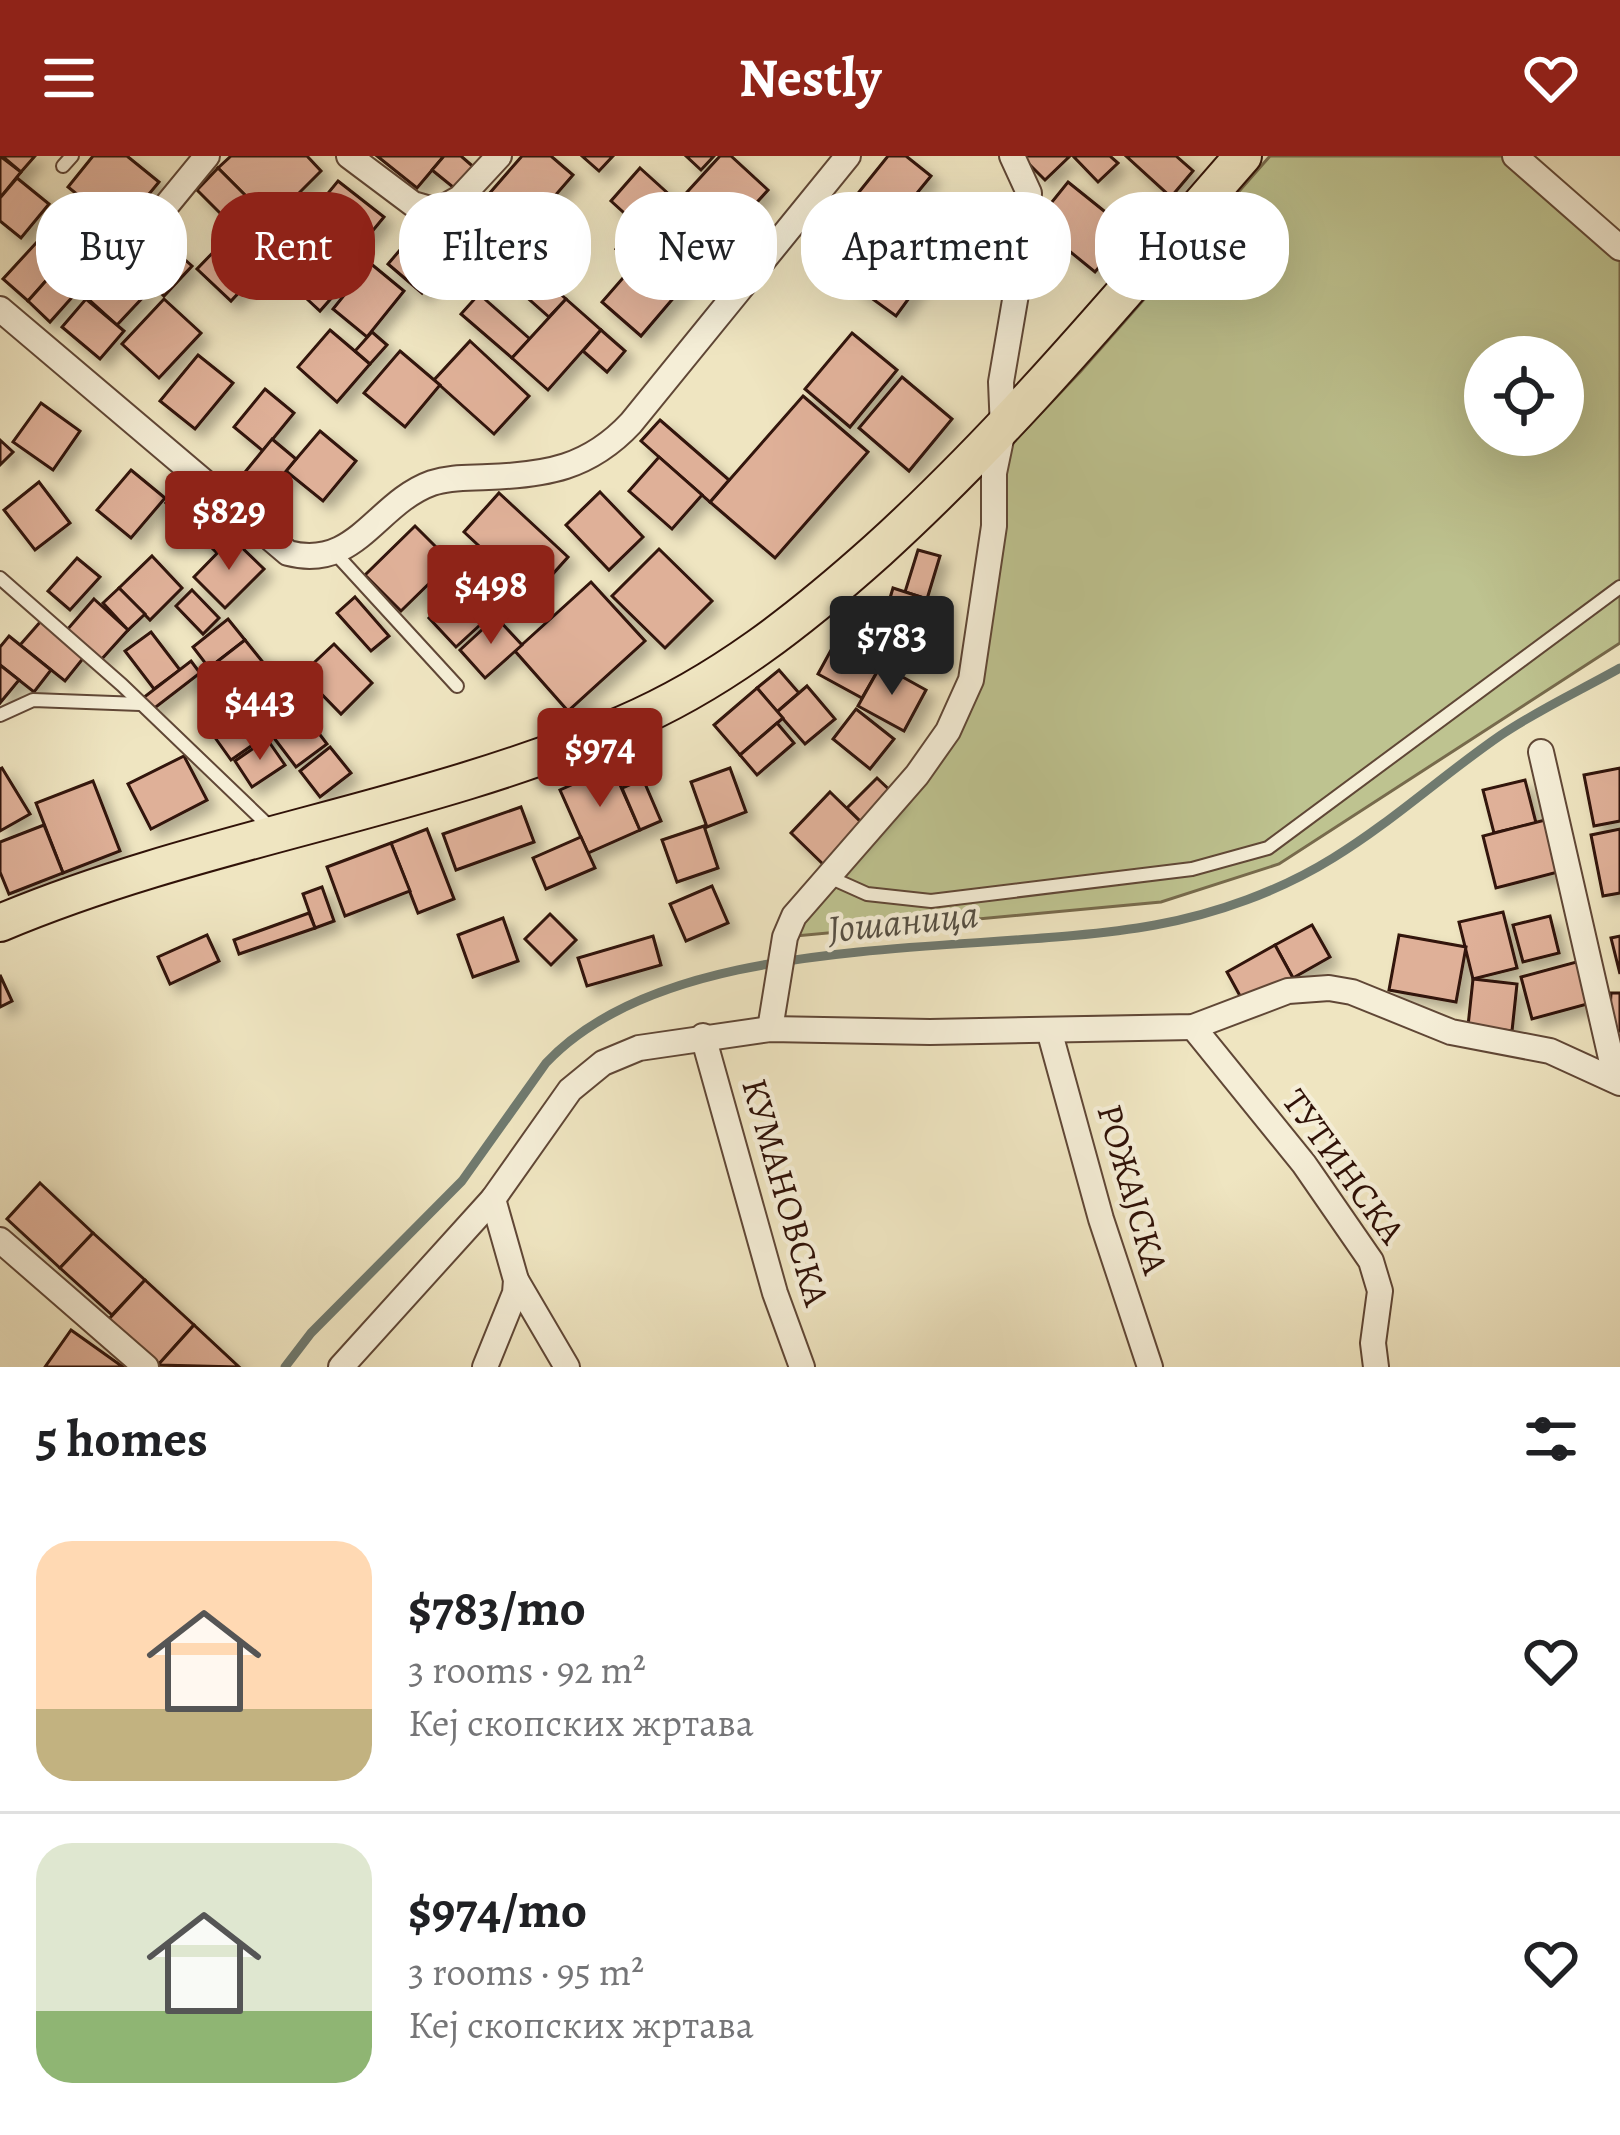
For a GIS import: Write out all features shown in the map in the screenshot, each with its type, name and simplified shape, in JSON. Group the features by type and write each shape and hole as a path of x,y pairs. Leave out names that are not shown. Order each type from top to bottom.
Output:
{"main road":[{"path":"0,923 89,890 276,832 433,792 584,741 673,701 743,659 815,607 1003,430 1243,156"}],"street":[{"path":"177,192 207,156"},
{"path":"352,157 412,204 437,211 460,198 499,156"},
{"path":"0,309 288,554 304,558 335,554 404,498 436,482 541,475 596,455 631,423 848,156"},
{"path":"770,1029 785,937 794,916 917,776 948,731 970,680 987,589 994,473 1003,430 1001,382 1029,207 1023,175 1012,156"},
{"path":"1515,156 1620,248"},
{"path":"1541,752 1618,1082"},
{"path":"1049,1030 1193,1027 1288,991 1329,988 1352,992 1451,1033 1550,1052 1618,1082"},
{"name":"ТУТИНСКА","path":"1193,1027 1304,1164 1371,1261 1380,1292 1373,1343 1376,1367"},
{"name":"КУМАНОВСКА","path":"341,1367 494,1198 570,1090 603,1063 639,1048 770,1029 1049,1030"},
{"name":"РОЖАЈСКА","path":"1049,1030 1101,1220 1150,1367"},
{"name":"КУМАНОВСКА","path":"703,1036 775,1293 802,1367"},
{"path":"494,1198 516,1280 567,1367"},
{"path":"0,1240 146,1367"},
{"path":"485,1367 516,1280"}],"lane":[{"path":"335,554 457,686"},
{"path":"0,578 276,832"},
{"path":"829,877 867,894 931,902 1192,869 1268,848 1620,587"},
{"path":"0,715 33,700 141,704"}],"green space":[{"path":"1270,156 1502,156 1620,256 1620,643 1279,864 1161,902 785,937 958,711 1001,455 1143,300 1289,300 1289,192 1238,192"}],"building":[{"path":"0,156 21,172 0,198"},
{"path":"2,156 35,156 21,172"},
{"path":"93,156 127,156 159,182 151,192 74,192 68,187"},
{"path":"231,156 307,156 321,171 300,192 242,192 218,168"},
{"path":"377,156 444,156 417,188"},
{"path":"444,156 461,156 477,170 459,192 432,170"},
{"path":"522,156 551,156 573,175 558,192 491,192"},
{"path":"582,156 613,156 599,171"},
{"path":"686,156 714,156 701,170"},
{"path":"720,156 731,156 768,190 766,192 687,192"},
{"path":"888,156 906,156 931,176 918,192 859,192"},
{"path":"1021,156 1070,156 1045,180"},
{"path":"1073,156 1110,156 1118,163 1098,182"},
{"path":"1126,156 1176,156 1193,171 1175,192 1166,192"},
{"path":"218,168 242,192 211,192 211,204 197,190"},
{"path":"640,168 666,192 619,192"},
{"path":"17,178 36,193 36,220 21,238 0,221 0,198"},
{"path":"338,181 352,192 329,192"},
{"path":"1068,182 1095,204 1095,272 1071,252 1071,192 1060,192"},
{"path":"36,243 36,292 28,301 3,279"},
{"path":"399,251 399,273 388,264"},
{"path":"211,254 211,282 197,269"},
{"path":"375,267 399,287 399,297 367,337 333,309 340,300 375,300"},
{"path":"615,287 615,300 672,300 641,336 602,302"},
{"path":"36,292 36,300 70,300 50,322 28,301"},
{"path":"87,300 124,331 100,359 62,327"},
{"path":"89,300 140,300 117,325"},
{"path":"163,300 201,333 159,378 122,344"},
{"path":"308,300 330,300 320,311"},
{"path":"474,300 486,300 530,339 512,358 461,314"},
{"path":"530,300 565,300 549,317"},
{"path":"565,300 601,330 548,390 512,358"},
{"path":"874,300 908,300 896,316"},
{"path":"330,330 370,364 337,402 298,367"},
{"path":"601,330 625,351 607,372 583,351"},
{"path":"372,332 387,345 370,364 355,351"},
{"path":"852,333 897,370 850,427 805,389"},
{"path":"470,341 529,396 494,434 434,380"},
{"path":"400,351 440,385 405,427 364,393"},
{"path":"198,355 233,383 195,429 160,401"},
{"path":"902,377 952,419 909,471 859,428"},
{"path":"265,389 294,413 263,451 234,427"},
{"path":"803,396 868,452 775,558 710,502"},
{"path":"41,403 80,431 53,470 13,442"},
{"path":"660,420 729,480 710,502 641,441"},
{"path":"320,431 356,461 323,501 286,471"},
{"path":"272,439 296,459 265,497 241,477"},
{"path":"0,440 13,452 0,465"},
{"path":"659,457 702,495 672,529 629,491"},
{"path":"131,470 165,498 131,538 97,510"},
{"path":"39,482 70,523 35,550 4,510"},
{"path":"182,488 232,538 217,553 166,503"},
{"path":"600,492 643,537 609,570 566,525"},
{"path":"499,493 568,557 533,596 464,532"},
{"path":"415,526 451,562 401,611 365,575"},
{"path":"232,538 264,569 225,608 194,577"},
{"path":"659,549 712,601 665,648 612,596"},
{"path":"918,550 940,556 927,599 905,592"},
{"path":"152,556 182,588 150,620 119,588"},
{"path":"77,558 100,577 70,610 48,591"},
{"path":"591,582 645,641 568,711 515,651"},
{"path":"466,583 493,613 456,647 429,618"},
{"path":"119,588 145,614 128,630 103,603"},
{"path":"893,588 927,599 908,662 874,652"},
{"path":"192,590 219,618 203,634 176,606"},
{"path":"355,597 389,636 371,651 337,613"},
{"path":"94,599 128,630 100,661 66,631"},
{"path":"496,617 522,645 485,678 460,650"},
{"path":"228,619 245,640 209,668 193,647"},
{"path":"41,621 85,656 65,681 20,645"},
{"path":"151,632 180,670 154,689 125,651"},
{"path":"9,636 51,670 34,692 0,665 0,647"},
{"path":"245,640 274,676 239,704 209,668"},
{"path":"836,641 881,665 862,698 818,674"},
{"path":"334,644 372,683 341,714 302,674"},
{"path":"191,661 200,673 152,710 143,698"},
{"path":"0,665 19,680 0,703"},
{"path":"881,665 926,690 904,731 858,706"},
{"path":"779,670 799,693 777,712 757,688"},
{"path":"277,678 302,711 271,734 246,701"},
{"path":"807,686 835,719 805,744 777,712"},
{"path":"757,688 783,718 740,755 714,725"},
{"path":"245,709 264,737 231,760 211,732"},
{"path":"856,709 894,739 870,769 833,739"},
{"path":"302,711 327,744 296,767 271,734"},
{"path":"777,723 794,743 757,775 740,755"},
{"path":"267,739 285,765 252,787 235,761"},
{"path":"330,747 351,773 320,797 300,771"},
{"path":"184,756 207,800 151,829 128,784"},
{"path":"612,767 640,830 588,853 560,790"},
{"path":"730,768 746,812 707,827 691,782"},
{"path":"1620,768 1620,821 1594,826 1584,775"},
{"path":"0,769 30,814 0,831"},
{"path":"877,778 898,798 868,829 847,808"},
{"path":"643,779 661,821 640,830 622,788"},
{"path":"1525,780 1536,823 1494,833 1483,790"},
{"path":"93,781 120,851 63,873 36,803"},
{"path":"830,792 868,829 828,869 791,833"},
{"path":"521,807 534,842 456,870 443,834"},
{"path":"1545,820 1558,872 1496,888 1483,836"},
{"path":"44,825 63,873 9,894 0,872 0,842"},
{"path":"704,826 718,868 677,882 662,840"},
{"path":"427,829 454,899 418,913 391,843"},
{"path":"1620,829 1620,893 1603,896 1591,835"},
{"path":"581,837 595,868 546,889 533,858"},
{"path":"391,843 410,891 345,916 327,867"},
{"path":"712,886 728,923 686,941 670,904"},
{"path":"322,887 334,921 315,928 303,894"},
{"path":"1503,912 1517,968 1473,979 1459,922"},
{"path":"309,913 315,928 239,954 234,940"},
{"path":"550,914 576,940 551,965 525,939"},
{"path":"1550,916 1559,953 1523,962 1513,925"},
{"path":"503,918 518,961 473,977 458,935"},
{"path":"1312,925 1330,957 1293,978 1275,945"},
{"path":"207,935 219,961 170,984 158,957"},
{"path":"1399,935 1466,947 1456,1002 1389,990"},
{"path":"653,936 661,965 587,986 578,958"},
{"path":"1620,936 1620,974 1611,938"},
{"path":"1275,945 1293,978 1245,1005 1227,972"},
{"path":"1580,961 1591,1003 1532,1019 1521,977"},
{"path":"0,975 12,1001 0,1007"},
{"path":"1473,979 1517,984 1512,1031 1468,1026"},
{"path":"1611,993 1620,993 1620,1031 1609,1030"},
{"path":"40,1183 93,1233 60,1268 7,1219"},
{"path":"93,1233 145,1280 112,1315 60,1268"},
{"path":"145,1280 194,1325 158,1365 109,1319"},
{"path":"194,1325 239,1367 158,1365"},
{"path":"71,1330 123,1367 45,1367"}],"waterway":[{"name":"Јошаница","path":"285,1367 311,1333 462,1181 546,1063 602,1019 671,988 750,968 834,955 1084,934 1155,925 1224,908 1333,858 1501,735 1620,668"}]}
